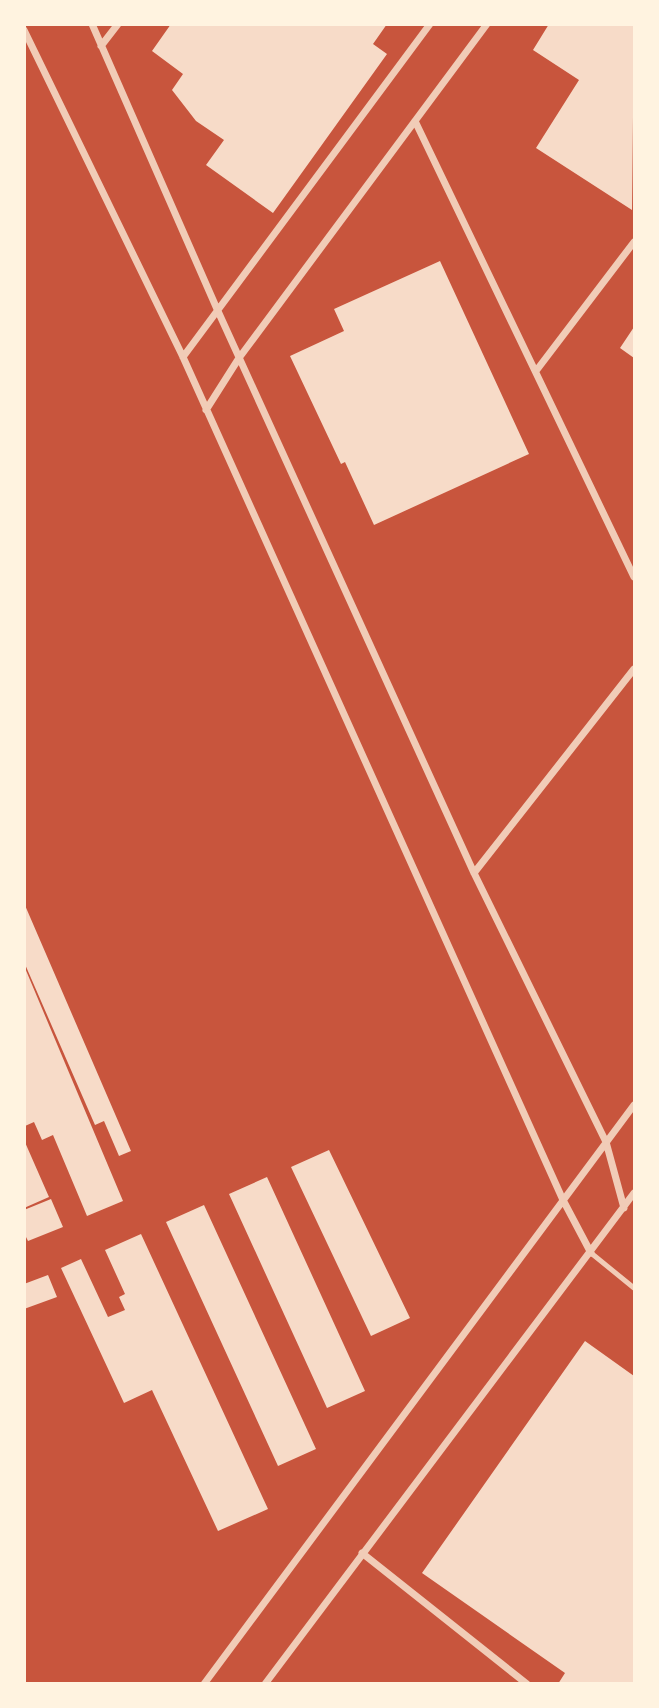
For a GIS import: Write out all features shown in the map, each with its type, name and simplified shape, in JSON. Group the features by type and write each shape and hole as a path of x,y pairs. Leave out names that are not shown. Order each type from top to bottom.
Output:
{"street":[{"path":"92,24 239,358 474,873 606,1142 624,1208"},
{"path":"101,46 118,24"},
{"path":"183,358 430,24"},
{"path":"206,410 239,358 487,24"},
{"path":"24,30 183,358 563,1200 591,1253"},
{"path":"415,121 635,577"},
{"path":"536,371 635,242"},
{"path":"474,873 635,669"},
{"path":"204,1684 635,1105"},
{"path":"265,1684 635,1194"},
{"path":"362,1553 527,1684"}],"lane":[{"path":"591,1253 635,1288"}],"building":[{"path":"171,24 387,24 373,44 387,54 273,213 206,165 224,140 196,121 172,90 183,74 152,51"},
{"path":"549,24 634,24 632,210 536,148 579,80 533,50"},
{"path":"440,261 529,454 374,525 345,462 341,464 290,356 344,331 334,309"},
{"path":"634,327 634,358 620,348"},
{"path":"24,903 131,1151 119,1156 104,1121 95,1125 24,962"},
{"path":"25,968 123,1201 87,1216 53,1135 42,1140 34,1122 25,1126"},
{"path":"24,1140 49,1197 24,1208"},
{"path":"329,1150 410,1318 371,1336 291,1167"},
{"path":"267,1177 365,1391 327,1408 229,1194"},
{"path":"51,1199 63,1227 28,1241 24,1233 24,1210"},
{"path":"204,1205 316,1449 278,1466 166,1222"},
{"path":"141,1234 268,1509 218,1531 152,1390 124,1403 61,1268 81,1259 108,1317 125,1310 119,1297 125,1294 105,1250"},
{"path":"48,1275 57,1297 24,1309 24,1284"},
{"path":"585,1341 634,1376 634,1684 558,1684 565,1673 422,1573"}]}
